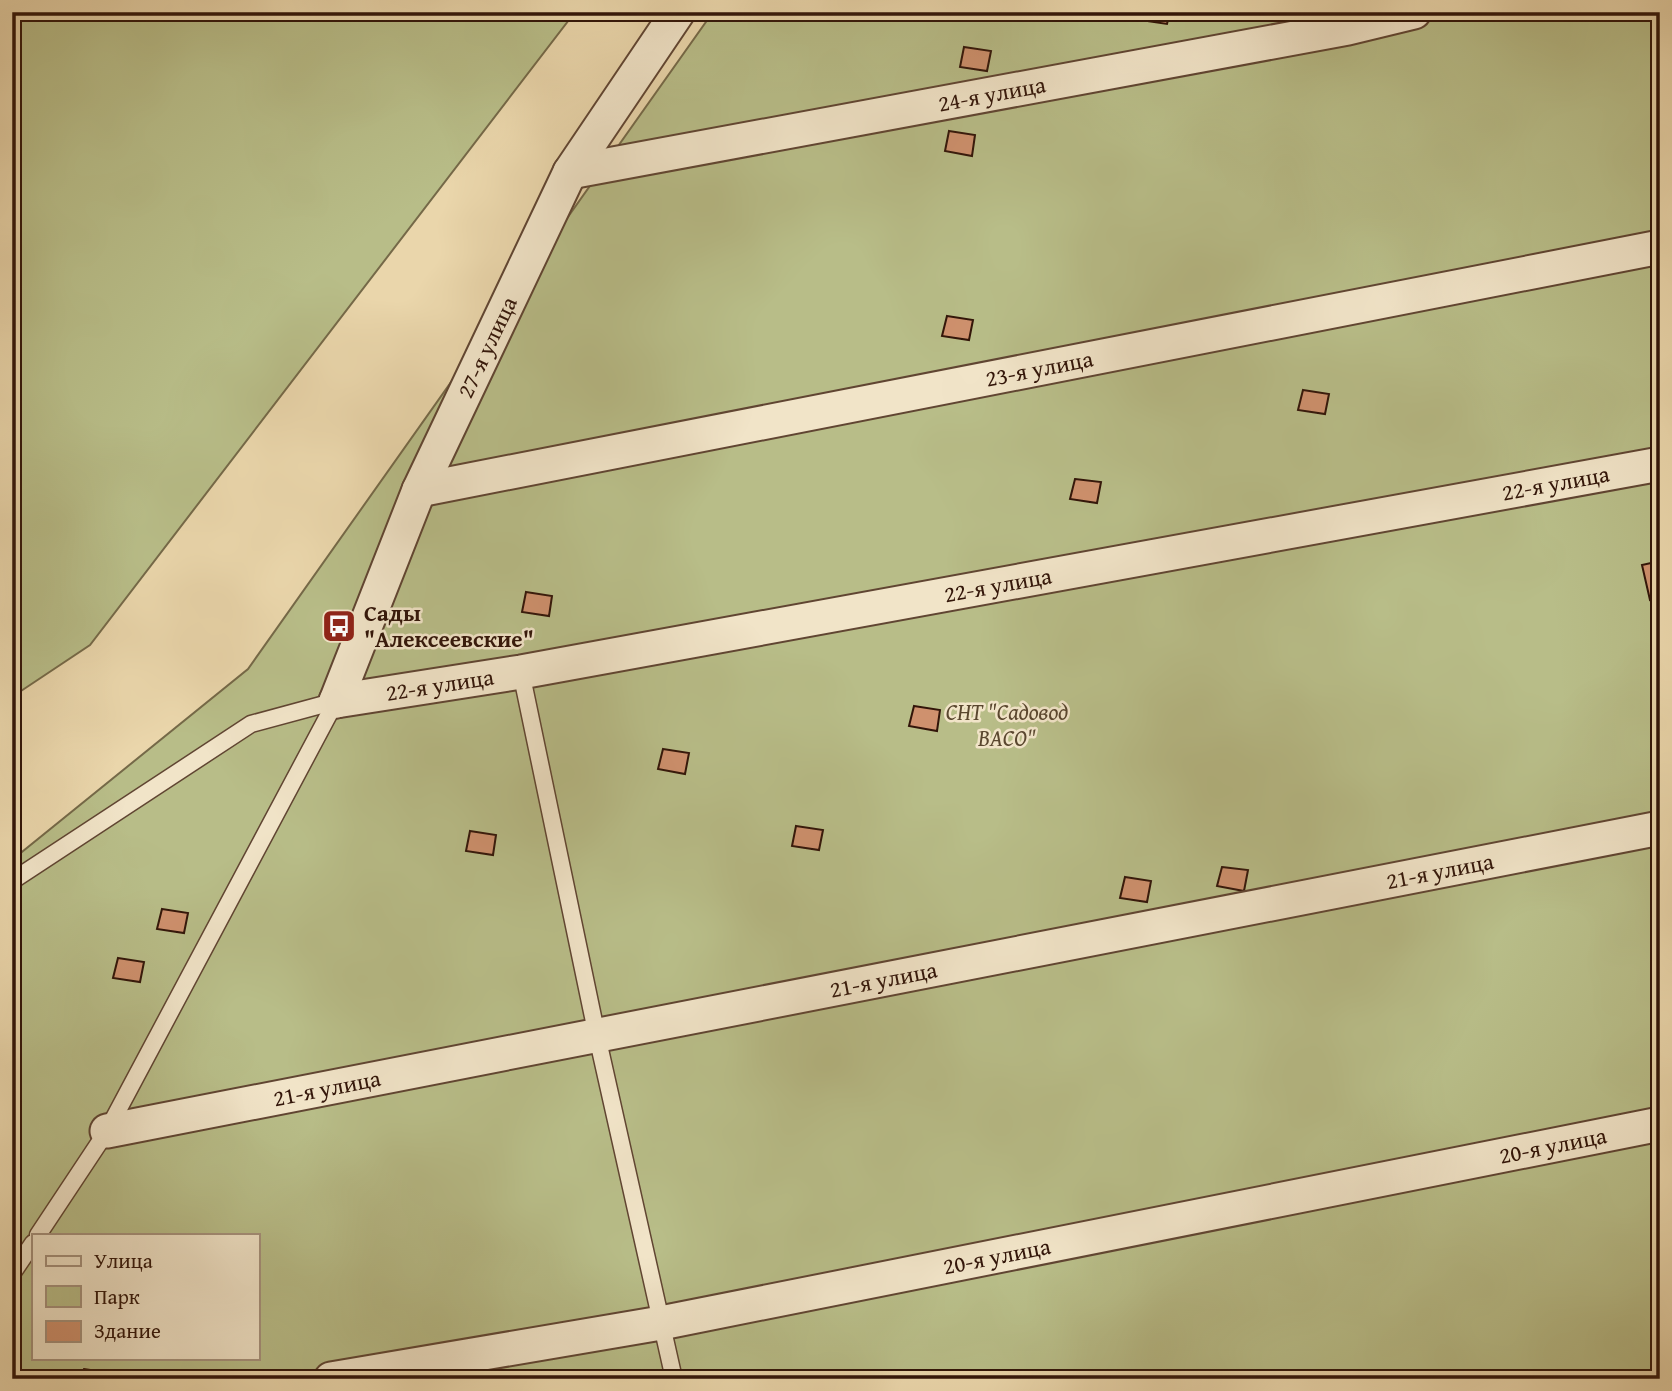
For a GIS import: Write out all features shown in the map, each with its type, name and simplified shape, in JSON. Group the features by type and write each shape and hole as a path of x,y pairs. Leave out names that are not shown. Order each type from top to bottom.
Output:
{"street":[{"name":"27-я улица","path":"336,701 419,490 570,172 678,12"},
{"name":"24-я улица","path":"570,172 1348,28 1414,12"},
{"name":"23-я улица","path":"419,490 1660,247"},
{"name":"22-я улица","path":"336,701 521,672 1660,464"},
{"name":"21-я улица","path":"107,1131 1660,828"},
{"name":"20-я улица","path":"331,1379 661,1323 1660,1124"}],"lane":[{"path":"521,672 597,1036 674,1379"},
{"path":"12,881 251,724 336,701"},
{"path":"39,1234 107,1131 336,701"},
{"path":"12,1274 32,1244"}],"green space":[{"path":"12,12 575,12 90,645 12,697"},
{"name":"СНТ \"Садовод ВАСО\"","path":"713,12 1660,12 1660,1379 12,1379 12,860 248,669"}],"building":[{"path":"763,12 791,12 790,18"},
{"path":"1142,12 1170,12 1167,24 1140,20"},
{"path":"964,47 991,51 987,71 960,67"},
{"path":"949,131 975,135 972,156 945,151"},
{"path":"947,316 973,320 969,340 942,336"},
{"path":"1303,390 1329,394 1325,414 1298,410"},
{"path":"1075,479 1101,482 1097,503 1070,499"},
{"path":"1660,561 1660,598 1650,600 1642,565"},
{"path":"526,592 552,596 549,616 522,612"},
{"path":"914,706 940,710 937,731 909,726"},
{"path":"663,749 689,753 685,774 658,769"},
{"path":"796,826 823,830 819,850 792,846"},
{"path":"470,831 496,835 493,855 466,851"},
{"path":"1222,867 1248,870 1244,891 1217,886"},
{"path":"1125,877 1151,881 1147,902 1120,898"},
{"path":"162,909 188,913 184,933 157,929"},
{"path":"118,958 144,962 140,982 113,978"},
{"path":"84,1369 110,1373 109,1379 81,1379"}],"place":[{"name":"Сады \"Алексеевские\"","path":"339,626"}]}
